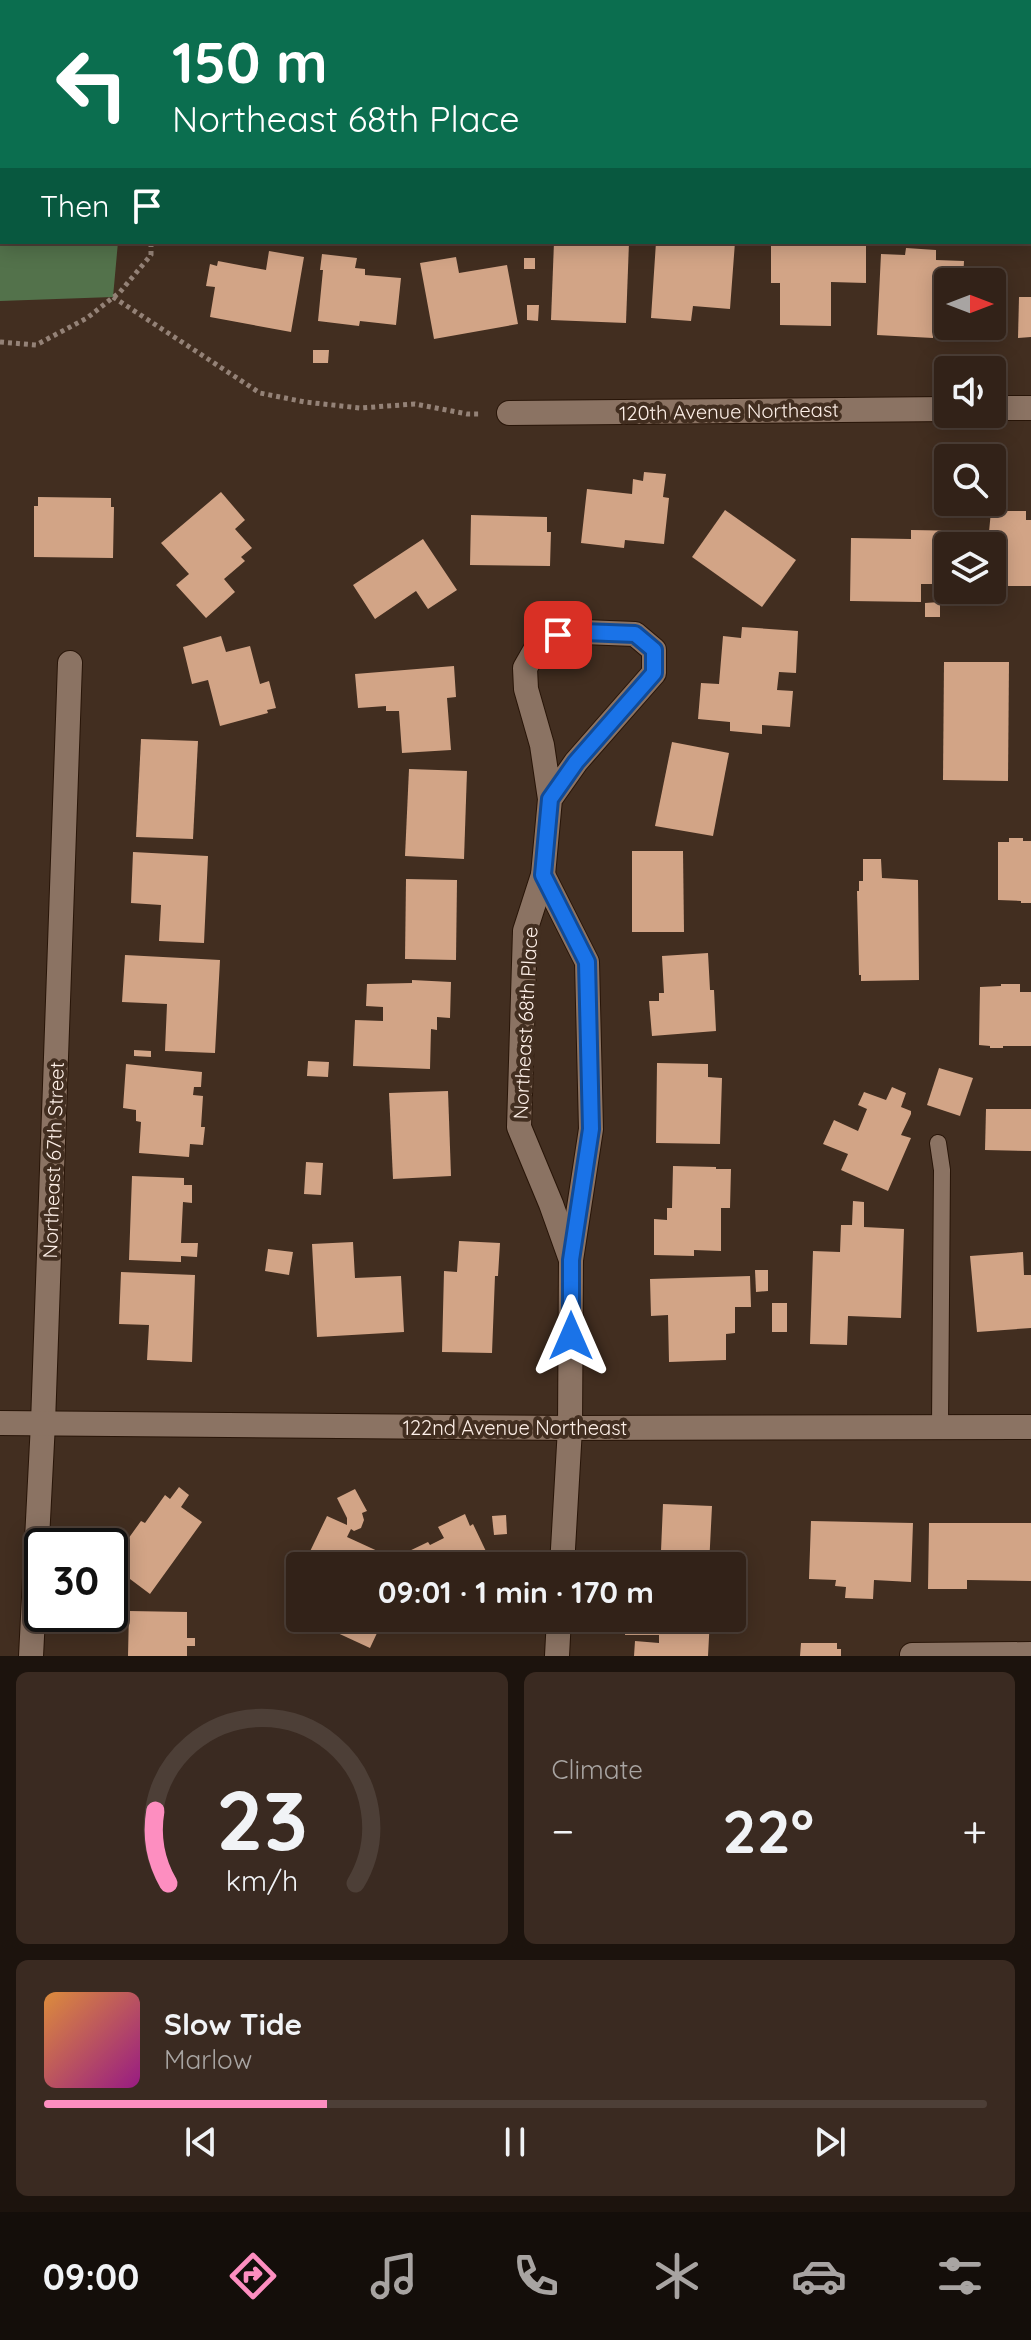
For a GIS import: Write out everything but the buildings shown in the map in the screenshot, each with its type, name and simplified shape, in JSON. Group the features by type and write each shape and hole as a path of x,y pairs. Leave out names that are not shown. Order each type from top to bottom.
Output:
{"street":[{"path":"1006,408 1031,408"},
{"name":"120th Avenue Northeast","path":"509,413 934,409"},
{"name":"Northeast 68th Place","path":"550,799 576,762 654,673 654,650 635,634 583,632 558,635 537,647 525,668 526,689 542,745 550,799 543,875 525,931 519,1127 571,1260"},
{"name":"Northeast 67th Street","path":"31,1656 43,1423 70,663"},
{"name":"Northeast 68th Place","path":"543,875 587,962 591,1129 571,1260 570,1428 563,1552"},
{"name":"122nd Avenue Northeast","path":"0,1423 570,1428 1031,1427"},
{"path":"550,1653 555,1632"},
{"path":"912,1655 1031,1654"}],"lane":[{"path":"938,1143 942,1170 940,1426"}],"path":[{"path":"0,342 36,345 87,318 113,297 151,255 151,244"},
{"path":"113,297 260,393 360,408 415,404 467,414 509,413"}],"green space":[{"path":"0,244 118,244 113,297 0,301"}],"route":[{"path":"558,635 583,632 635,634 654,650 654,673 576,762 550,799 543,875 587,962 591,1129 571,1260 571,1336"}]}
